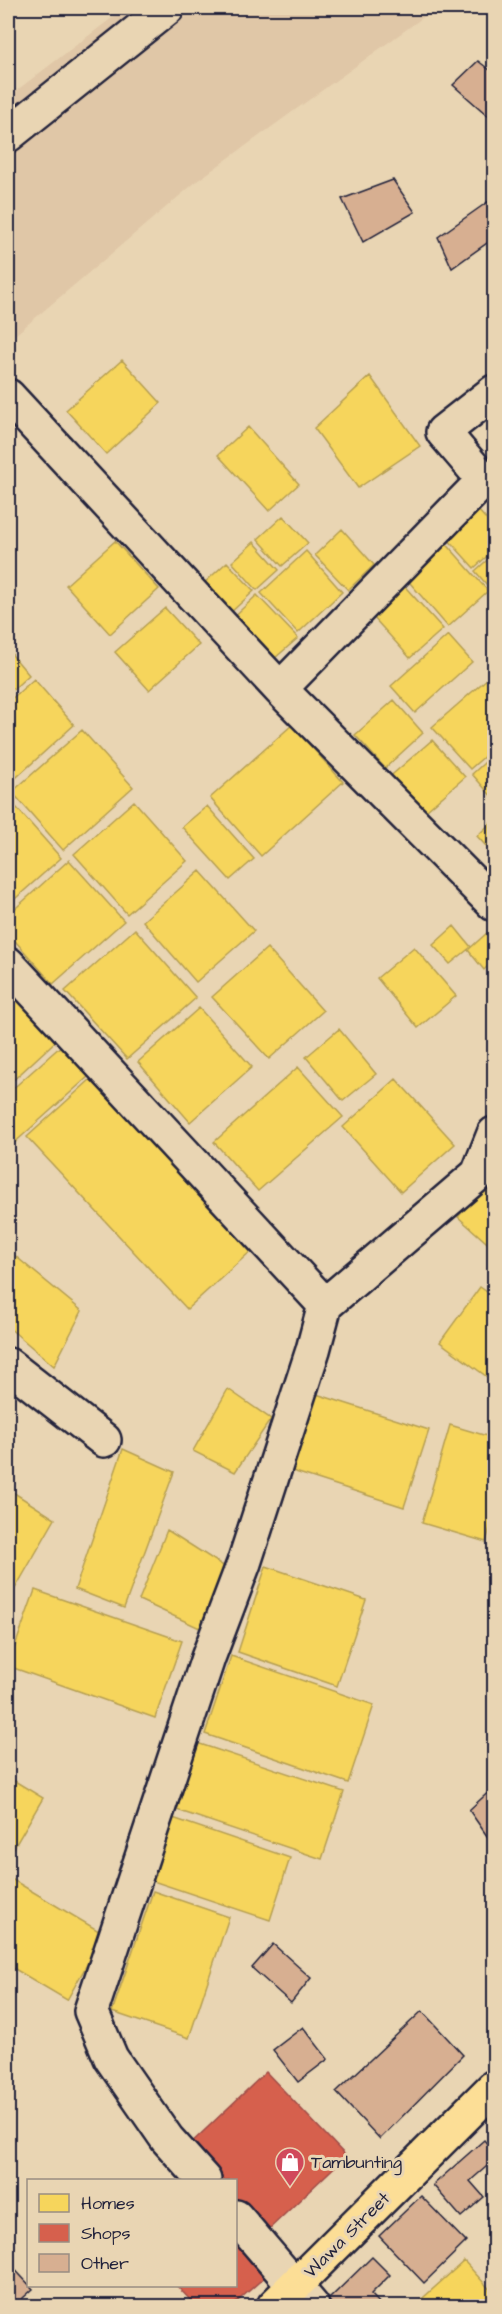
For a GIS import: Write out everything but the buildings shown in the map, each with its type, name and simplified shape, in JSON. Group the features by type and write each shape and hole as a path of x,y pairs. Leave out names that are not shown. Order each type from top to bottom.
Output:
{"main road":[{"name":"Wawa Street","path":"294,2300 495,2087"}],"street":[{"path":"8,135 166,8"},
{"path":"280,689 484,480 443,432 495,392"},
{"path":"8,396 280,689 495,904"},
{"path":"8,964 325,1305"},
{"path":"202,2179 167,2139 111,2058 91,2011 208,1658 244,1563 313,1350 325,1305 478,1174 495,1134"},
{"path":"8,1365 104,1440"},
{"path":"237,2218 294,2300"}],"shaded area":[{"path":"125,8 436,8 197,181 8,341 8,97"}],"place":[{"name":"Tambunting","path":"290,2188"}]}
